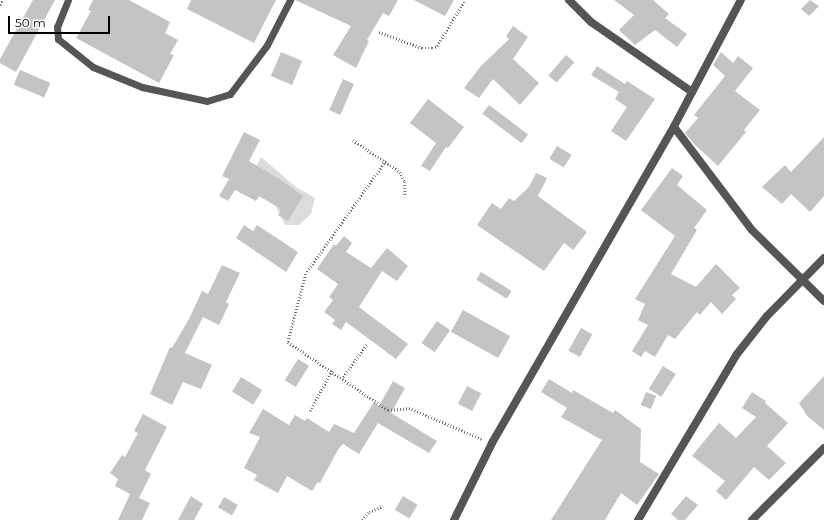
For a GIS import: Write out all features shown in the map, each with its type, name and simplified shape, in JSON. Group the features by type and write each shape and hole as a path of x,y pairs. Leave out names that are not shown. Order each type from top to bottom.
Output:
{"street":[{"path":"568,0 591,22 692,92"},
{"path":"454,520 492,443 674,127 742,0"},
{"path":"674,127 752,230 805,279 824,301"},
{"path":"638,520 737,354 767,316 824,258"},
{"path":"752,520 824,448"}],"lane":[{"path":"68,0 57,27 58,39 80,58 93,67 142,87 207,101 219,100 234,89 267,45 290,0"}],"path":[{"path":"0,5 3,0"},
{"path":"379,32 422,48 432,48 437,46 465,0"},
{"path":"353,140 386,161 400,172 405,182 405,197"},
{"path":"386,161 306,274 288,338 292,346 343,377 388,410 409,408 492,443"},
{"path":"343,377 367,344"},
{"path":"310,411 332,370"},
{"path":"362,520 369,512 383,506"}],"shaded area":[{"path":"261,157 296,187 315,198 311,214 299,225 285,225 275,205 246,187"}],"building":[{"path":"33,0 55,0 16,72 0,63 0,59"},
{"path":"93,0 129,0 170,22 165,33 178,40 170,54 174,55 159,83 76,38 91,11 88,10"},
{"path":"191,0 276,0 254,43 187,9"},
{"path":"295,0 398,0 389,16 383,13 367,40 369,41 356,68 333,55 351,26"},
{"path":"414,0 454,0 445,16"},
{"path":"614,0 653,0 669,14 665,18 687,34 677,47 655,30 635,45 619,30 634,15"},
{"path":"810,0 819,6 809,16 801,9"},
{"path":"513,26 528,37 513,59 539,83 520,105 493,79 479,98 464,88 481,66 509,39 506,36"},
{"path":"281,52 302,61 292,85 271,76"},
{"path":"721,52 733,63 738,56 753,68 735,91 760,110 744,130 746,132 718,166 694,144 685,133 698,118 694,115 725,76 713,65"},
{"path":"566,55 574,62 557,83 548,75"},
{"path":"597,66 625,84 627,81 655,99 626,141 611,131 627,107 615,99 619,92 591,75"},
{"path":"20,70 50,83 44,98 14,85"},
{"path":"343,79 354,84 340,115 329,110"},
{"path":"428,99 464,127 448,148 446,147 430,171 421,166 436,143 410,123"},
{"path":"489,105 528,134 522,143 482,114"},
{"path":"244,132 260,140 249,161 281,180 303,196 288,221 278,215 281,209 259,196 256,201 235,190 228,201 219,196 229,179 222,176"},
{"path":"824,137 824,196 810,212 791,194 782,204 762,187 785,165 791,172"},
{"path":"557,146 572,155 564,168 549,159"},
{"path":"672,168 683,176 677,185 707,210 694,228 697,230 671,274 696,287 716,264 740,288 732,295 736,299 722,314 711,302 700,315 697,312 675,339 668,335 655,357 645,351 641,357 632,351 648,325 638,320 645,304 635,299 675,236 641,210"},
{"path":"536,173 547,178 538,196 587,232 573,250 564,243 544,271 477,225 492,203 501,209 509,198 514,201 529,187"},
{"path":"244,225 253,231 257,225 298,252 286,272 236,238"},
{"path":"344,236 352,243 346,252 371,268 387,248 408,266 397,281 382,271 359,307 408,344 396,359 346,322 341,330 332,324 335,320 324,312 333,300 329,297 338,284 317,269 334,244 336,246"},
{"path":"222,265 240,273 226,302 229,304 219,325 203,317 185,353 212,365 201,389 183,382 172,405 150,394 170,347 172,348 189,319 202,291 208,294"},
{"path":"481,272 512,291 507,299 476,280"},
{"path":"463,310 510,336 498,358 451,332"},
{"path":"437,321 450,330 435,352 422,343"},
{"path":"581,328 592,334 580,357 568,351"},
{"path":"298,359 309,366 296,387 285,380"},
{"path":"663,366 676,374 661,397 649,389"},
{"path":"824,376 824,430 807,416 799,403"},
{"path":"241,377 262,390 253,405 232,391"},
{"path":"549,379 572,393 573,390 613,413 615,410 641,429 640,462 659,474 637,505 621,493 605,520 551,520 602,440 561,417 567,408 541,392"},
{"path":"393,381 405,388 391,413 437,441 429,453 378,423 359,454 343,444 339,448 320,483 318,482 312,491 287,476 278,493 254,480 257,475 244,468 260,437 249,433 263,409 289,425 295,415 305,421 307,418 329,432 334,424 354,433 374,402 379,406"},
{"path":"467,386 481,393 472,411 458,404"},
{"path":"646,392 656,396 651,409 641,405"},
{"path":"752,392 766,401 765,403 788,423 767,446 786,463 769,480 754,467 726,500 716,491 725,481 692,456 719,423 736,438 756,417 742,408"},
{"path":"143,414 167,427 145,470 151,474 139,498 150,503 142,520 118,520 130,494 115,486 118,479 110,473 122,455 125,457 138,433 134,431"},
{"path":"191,496 203,504 194,520 178,520"},
{"path":"403,496 418,505 409,518 395,510"},
{"path":"686,496 698,505 685,520 678,520 671,514"},
{"path":"224,497 238,505 232,515 218,507"}]}
